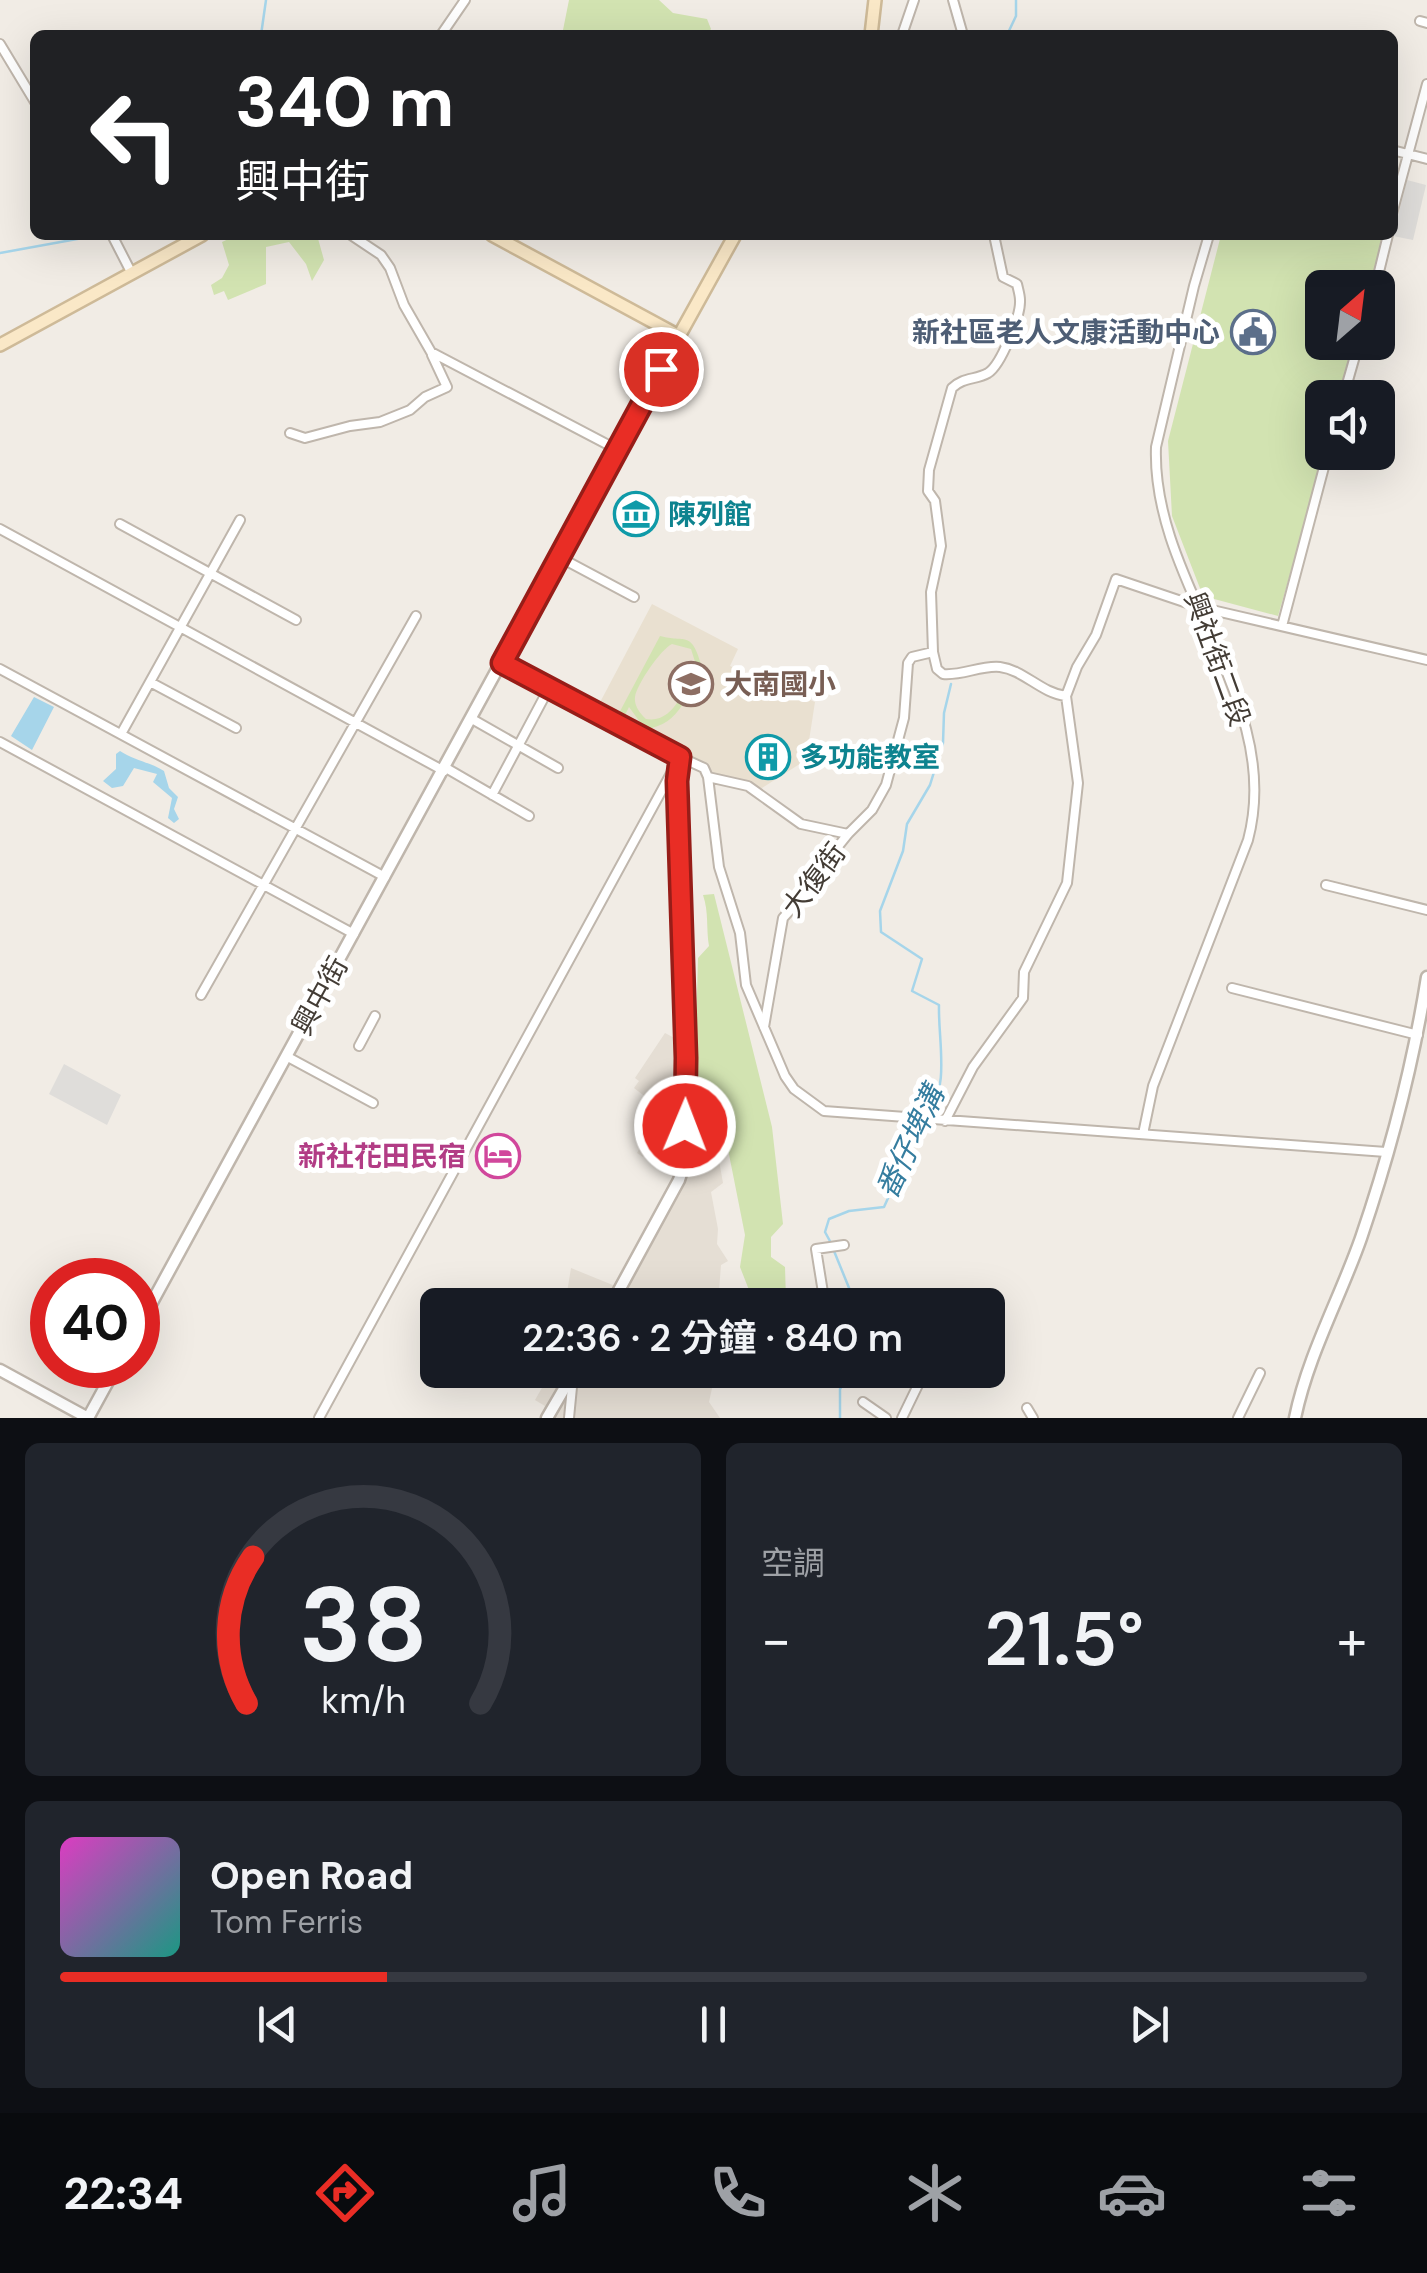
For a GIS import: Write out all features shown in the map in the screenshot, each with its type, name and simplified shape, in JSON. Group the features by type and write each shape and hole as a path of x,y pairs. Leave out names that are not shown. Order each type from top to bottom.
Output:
{"main road":[{"path":"872,30 875,0"},
{"path":"0,345 192,240"},
{"path":"501,240 679,336 732,240"}],"street":[{"path":"444,30 465,0"},
{"path":"904,30 914,0"},
{"path":"953,0 962,30"},
{"path":"0,44 30,94"},
{"path":"1398,188 1427,84"},
{"path":"1398,152 1427,159"},
{"path":"115,240 131,272"},
{"path":"290,433 305,438 388,420 447,386 404,305 390,268 381,256 358,240"},
{"path":"995,240 1002,278 1017,284 1020,300 1010,336 995,366 987,374 958,382 952,388 929,470 928,491 935,502 942,546 931,592 933,652 936,669 943,674 997,667 1015,671 1039,687 1066,696"},
{"name":"興社街二段","path":"1144,1134 1154,1086 1256,812 1256,782 1240,709 1164,520 1155,471 1156,448 1208,240"},
{"path":"1379,270 1387,240"},
{"name":"興中街","path":"160,1288 679,336"},
{"path":"432,352 618,450"},
{"path":"1282,626 1323,470"},
{"path":"122,734 240,520"},
{"path":"120,524 296,620"},
{"path":"0,529 529,816"},
{"path":"560,558 634,597"},
{"path":"945,1121 974,1068 1023,998 1024,972 1067,883 1078,783 1066,696 1076,667 1096,635 1116,579 1200,607 1427,660"},
{"path":"202,995 416,616"},
{"name":"大復街","path":"764,1027 783,918 848,834 872,810 886,785 904,718 908,663 912,656 933,652"},
{"path":"502,663 704,768 719,867 740,933 746,986 794,1089 824,1111 1386,1152"},
{"path":"0,669 385,877"},
{"path":"150,682 236,728"},
{"path":"492,795 549,688"},
{"path":"472,718 558,768"},
{"path":"0,742 354,934"},
{"path":"620,1288 679,1180 685,1161 686,1058 677,781 680,757"},
{"path":"320,1418 680,757"},
{"path":"708,776 748,786 801,824 848,834"},
{"path":"1326,885 1427,910"},
{"path":"1295,1418 1310,1360 1362,1234 1418,1035 1427,977"},
{"path":"1232,988 1418,1035"},
{"path":"359,1046 375,1016"},
{"path":"286,1056 373,1103"},
{"path":"822,1288 816,1250 844,1245"},
{"path":"0,1370 88,1418 104,1388"},
{"path":"1238,1418 1260,1373"},
{"path":"548,1418 565,1388"},
{"path":"568,1418 572,1388"},
{"path":"902,1418 917,1388"},
{"path":"863,1402 886,1418"},
{"path":"1027,1408 1033,1418"}],"shaded area":[{"path":"1407,180 1426,185 1413,240 1398,237 1398,216"},
{"name":"大南國小","path":"652,604 738,649 730,666 815,702 806,760 762,788 711,774 597,708"},
{"path":"665,1033 680,1041 682,1100 710,1109 723,1183 711,1192 717,1244 728,1261 721,1265 719,1288 626,1288 634,1265 684,1180 679,1165 648,1150 643,1157 637,1153 650,1129 645,1126 656,1105 634,1088 639,1081 635,1078"},
{"path":"64,1064 121,1095 107,1125 49,1094"},
{"path":"571,1268 620,1288 568,1288"},
{"path":"542,1388 712,1388 709,1402 720,1418 540,1418 545,1406 535,1400"}],"green space":[{"path":"569,0 659,0 673,13 707,19 711,29 710,30 563,30"},
{"path":"318,240 324,260 312,281 306,264 289,242 266,247 266,284 228,300 224,291 214,295 211,285 222,278 229,265 222,242"},
{"path":"1220,240 1383,240 1375,270 1305,270 1305,360 1353,360 1347,380 1305,380 1305,470 1320,470 1278,616 1203,596 1172,516 1168,441"},
{"path":"660,636 686,640 694,646 701,664 675,714 645,729 629,707 623,719 618,715","holes":["672,644 691,649 696,665 678,702 664,716 646,719 635,700 645,676"]},
{"path":"714,894 772,1127 783,1224 771,1237 771,1257 785,1267 786,1288 748,1288 740,1267 745,1235 719,1104 695,1072 698,958 709,946 703,895"}],"water":[{"path":"34,697 54,707 32,750 11,736"},
{"path":"120,751 164,771 169,788 178,797 174,809 179,819 174,823 168,818 172,798 153,782 157,774 134,768 123,786 112,788 103,781 116,769 116,754"}],"waterway":[{"path":"262,30 266,0"},
{"path":"1009,30 1016,16 1016,0"},
{"path":"0,253 72,240"},
{"name":"番仔埤溝","path":"928,1115 941,1077 939,1005 912,991 922,959 881,932 880,911 903,851 907,824 930,785 943,743 944,713 951,684"},
{"name":"番仔埤溝","path":"831,1243 825,1232 829,1219 849,1211 884,1207 923,1121"},
{"name":"番仔埤溝","path":"834,1251 849,1288"},
{"name":"番仔埤溝","path":"840,1418 841,1388"}],"place":[{"name":"新社區老人文康活動中心","path":"1253,332"},
{"name":"陳列館","path":"636,514"},
{"name":"大南國小","path":"691,684"},
{"name":"多功能教室","path":"768,757"},
{"name":"新社花田民宿","path":"498,1156"}],"route":[{"path":"661,369 502,663 680,757 677,781 685,1126"}]}
